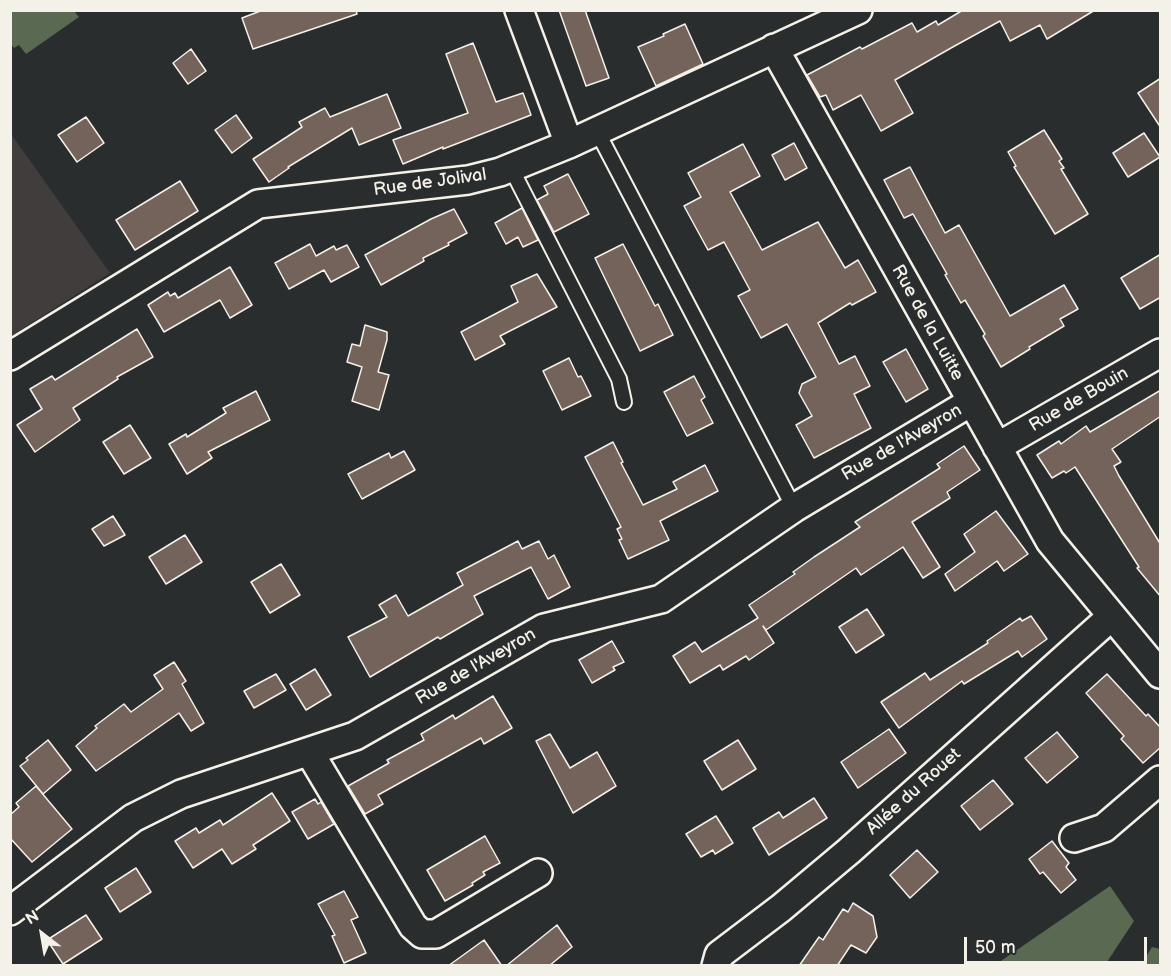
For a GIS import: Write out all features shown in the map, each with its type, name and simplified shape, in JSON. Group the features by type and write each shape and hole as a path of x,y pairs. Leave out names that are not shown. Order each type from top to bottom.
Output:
{"street":[{"path":"519,10 569,144"},
{"name":"Rue de Jolival","path":"10,356 258,204 468,180 511,168 569,144 858,10"},
{"name":"Rue de la Luitte","path":"774,48 1050,541 1161,674"},
{"name":"Rue de Bouin","path":"997,447 1161,353"},
{"name":"Rue de l'Aveyron","path":"10,910 132,818 181,794 356,736 544,628 661,599 794,508 971,402"},
{"name":"Allée du Rouet","path":"716,966 719,955 781,908 849,850 1112,616"},
{"path":"310,753 412,926 422,934 436,934 538,873"},
{"path":"1074,838 1104,828 1161,780"}],"lane":[{"path":"597,131 794,508"},
{"path":"511,168 619,379 624,402"}],"shaded area":[{"path":"11,134 110,273 10,336"}],"green space":[{"path":"10,11 74,11 79,17 26,54 19,45 14,48 11,44"},
{"path":"1110,886 1134,921 1105,965 995,965"},
{"path":"1152,947 1160,949 1160,965 1141,965"}],"building":[{"path":"263,10 356,10 357,14 253,49 242,18"},
{"path":"559,10 585,10 609,78 586,86"},
{"path":"963,10 1095,10 1047,39 1040,25 1010,41 1000,21 951,48 895,80 913,113 881,131 861,95 833,110 826,95 820,97 807,75 912,23 917,32 936,21 938,25"},
{"path":"685,24 703,64 656,86 638,47"},
{"path":"473,43 496,102 523,93 531,115 403,164 393,140 468,113 446,54"},
{"path":"191,49 206,71 188,84 173,63"},
{"path":"1161,78 1161,128 1138,93"},
{"path":"387,94 401,128 359,145 352,128 288,167 269,182 253,159 302,127 299,122 325,108 330,117"},
{"path":"236,115 252,138 232,153 215,130"},
{"path":"86,117 104,143 77,162 58,135"},
{"path":"1044,130 1062,159 1059,161 1064,168 1061,169 1088,214 1055,234 1014,167 1016,166 1008,152"},
{"path":"1144,133 1160,157 1128,177 1113,153"},
{"path":"794,143 807,168 785,180 772,155"},
{"path":"743,144 760,176 730,192 762,250 818,222 845,268 858,260 876,292 852,305 850,303 818,323 839,364 855,356 870,386 854,394 871,428 814,458 796,425 812,416 799,393 802,384 816,377 787,324 761,338 738,296 750,290 724,242 708,250 684,206 701,197 688,173"},
{"path":"910,167 945,233 959,225 1010,316 1064,285 1078,309 1060,319 1064,326 1001,367 965,300 961,303 913,214 904,218 884,180"},
{"path":"568,174 589,214 554,232 537,200 548,194 544,186"},
{"path":"180,181 198,211 135,250 116,220"},
{"path":"522,208 538,240 523,247 518,237 506,244 495,223"},
{"path":"454,209 467,233 381,285 365,255"},
{"path":"310,244 316,256 334,246 336,250 347,245 359,267 331,282 324,270 289,289 275,263"},
{"path":"623,244 655,306 658,304 673,335 640,351 595,258"},
{"path":"1161,254 1161,297 1140,309 1121,278"},
{"path":"230,267 252,305 230,318 220,300 164,332 148,305 168,292 170,296 175,293 178,298"},
{"path":"537,274 557,307 500,336 505,344 475,360 461,332 518,302 511,286"},
{"path":"365,325 387,332 378,372 389,375 379,410 352,401 362,367 347,362 352,344 360,346"},
{"path":"137,329 153,357 117,377 118,379 73,408 80,420 35,452 17,425 42,409 30,389 52,376 55,380"},
{"path":"906,349 928,389 906,402 883,362"},
{"path":"569,358 591,396 562,410 543,371"},
{"path":"694,376 705,397 701,400 713,423 687,436 664,392"},
{"path":"1161,390 1161,416 1112,449 1121,462 1114,466 1119,476 1161,545 1161,597 1137,568 1139,567 1075,467 1052,478 1037,455 1059,441 1061,444 1086,426 1090,432"},
{"path":"256,391 270,420 208,452 212,458 187,474 169,444 186,434 187,437 226,413 223,408"},
{"path":"130,425 151,458 124,474 103,442"},
{"path":"613,442 623,462 621,463 643,505 677,489 673,482 705,465 718,491 660,521 669,540 628,559 619,540 622,539 617,529 621,527 585,457"},
{"path":"964,446 980,470 947,492 950,498 912,522 940,567 923,578 903,547 861,575 856,568 766,630 763,626 774,643 749,660 746,656 723,670 720,665 690,683 673,656 695,642 702,652 758,618 749,605 795,574 793,572 814,557 860,527 855,522 940,468 937,464"},
{"path":"404,451 415,470 362,499 348,474 389,453 391,458"},
{"path":"996,511 1028,554 1004,571 997,561 955,591 945,574 975,552 964,534"},
{"path":"113,516 125,535 104,546 92,529"},
{"path":"185,535 202,562 166,584 149,557"},
{"path":"518,541 522,549 539,541 548,559 554,555 570,587 548,599 531,567 474,596 483,614 440,639 438,637 370,677 348,637 387,617 379,605 396,595 408,616 463,585 457,573"},
{"path":"281,564 300,595 270,613 251,582"},
{"path":"867,609 884,635 856,653 839,627"},
{"path":"1031,616 1047,639 1022,657 1018,651 964,684 962,681 899,728 881,702 925,673 930,680 988,643 987,641 1020,618 1022,621"},
{"path":"612,641 624,662 613,667 615,670 592,683 579,660"},
{"path":"174,662 186,681 182,684 204,723 191,731 179,713 96,771 76,746 97,728 95,726 124,704 131,712 163,689 154,675"},
{"path":"315,669 331,695 306,710 290,684"},
{"path":"276,674 286,690 254,708 244,691"},
{"path":"1107,674 1146,716 1148,714 1161,728 1161,747 1143,763 1121,739 1124,736 1086,693"},
{"path":"493,696 512,728 484,744 481,738 378,795 383,804 365,814 348,786 389,763 387,760 424,740 421,734 453,715 455,719"},
{"path":"889,729 906,753 858,788 841,762"},
{"path":"1057,732 1078,757 1047,783 1025,758"},
{"path":"550,734 570,768 597,752 616,786 573,813 536,741"},
{"path":"48,740 71,770 43,794 20,766"},
{"path":"738,740 756,769 722,790 704,761"},
{"path":"993,780 1013,804 980,830 961,806"},
{"path":"36,786 72,829 32,862 10,838 10,815 19,807 16,803"},
{"path":"272,793 290,821 253,845 256,849 232,864 222,849 193,868 175,841 196,828 199,833 220,820 223,825"},
{"path":"814,798 827,818 769,855 753,828 779,812 783,818"},
{"path":"315,799 318,804 321,802 334,824 308,839 292,812"},
{"path":"716,816 733,843 715,854 713,850 701,857 686,834"},
{"path":"485,836 500,863 483,872 485,875 472,883 473,885 445,901 427,870"},
{"path":"1052,841 1069,863 1066,867 1076,880 1061,893 1043,872 1040,874 1029,859"},
{"path":"917,850 938,872 910,898 890,875"},
{"path":"136,868 151,892 120,912 105,888"},
{"path":"344,891 358,917 351,920 366,953 344,963 332,936 335,935 318,904"},
{"path":"853,903 873,916 877,937 866,953 851,945 837,966 799,966 819,937 823,940 843,909 848,912"},
{"path":"86,915 102,939 63,964 47,940"},
{"path":"557,925 572,947 549,966 506,966"},
{"path":"484,940 502,966 448,966"}]}
